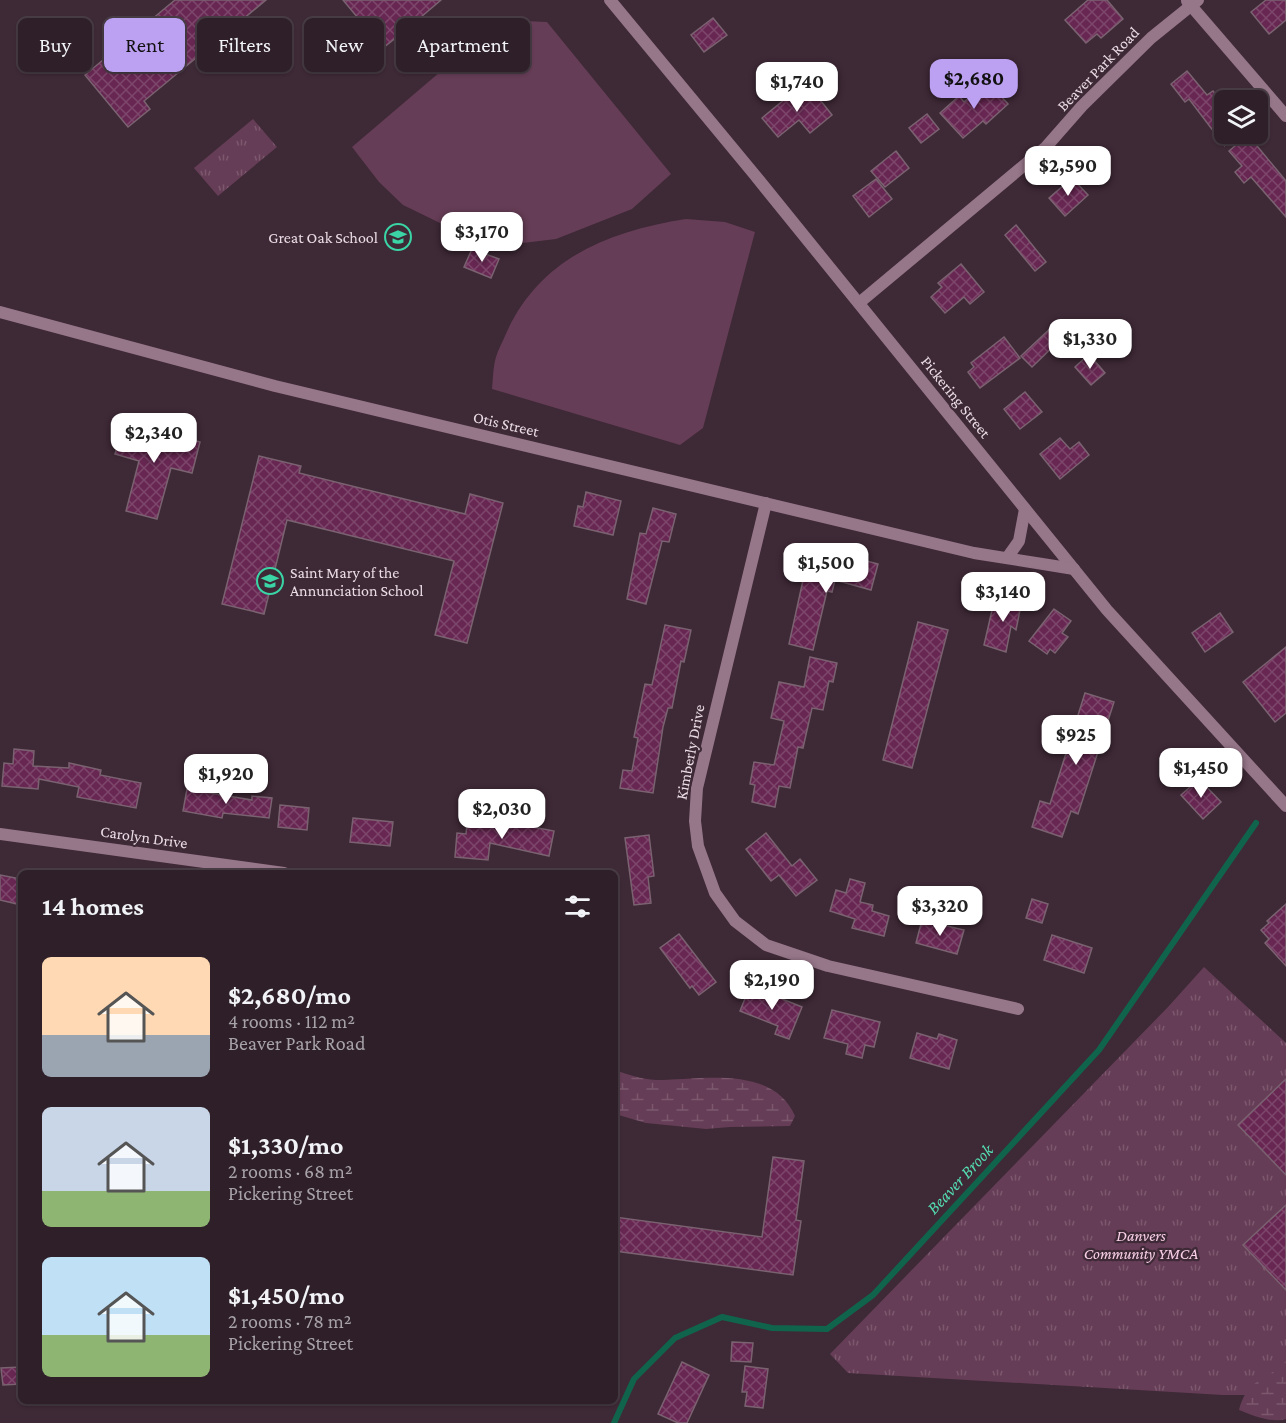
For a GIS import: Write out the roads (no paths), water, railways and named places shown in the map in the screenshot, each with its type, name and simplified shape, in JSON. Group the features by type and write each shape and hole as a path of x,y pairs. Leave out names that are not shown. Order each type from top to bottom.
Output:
{"street":[{"name":"Pickering Street","path":"610,0 1113,617 1286,806"},
{"name":"Beaver Park Road","path":"859,303 1046,147 1082,106 1151,38 1192,2"},
{"path":"1192,2 1286,116"},
{"name":"Otis Street","path":"0,312 275,386 974,553 1074,569"},
{"name":"Kimberly Drive","path":"766,503 697,788 695,820 698,846 715,893 735,921 766,945 828,966 1018,1009"},
{"path":"1007,558 1020,541 1025,509"},
{"name":"Carolyn Drive","path":"0,834 262,870"}],"waterway":[{"name":"Beaver Brook","path":"614,1423 634,1379 675,1338 722,1317 772,1328 827,1329 873,1295 1099,1050 1256,823"}],"place":[{"name":"Great Oak School","path":"398,237"},
{"name":"Saint Mary of the Annunciation School","path":"270,581"}],"park label":[{"name":"Danvers Community YMCA","path":"1141,1244"}]}
